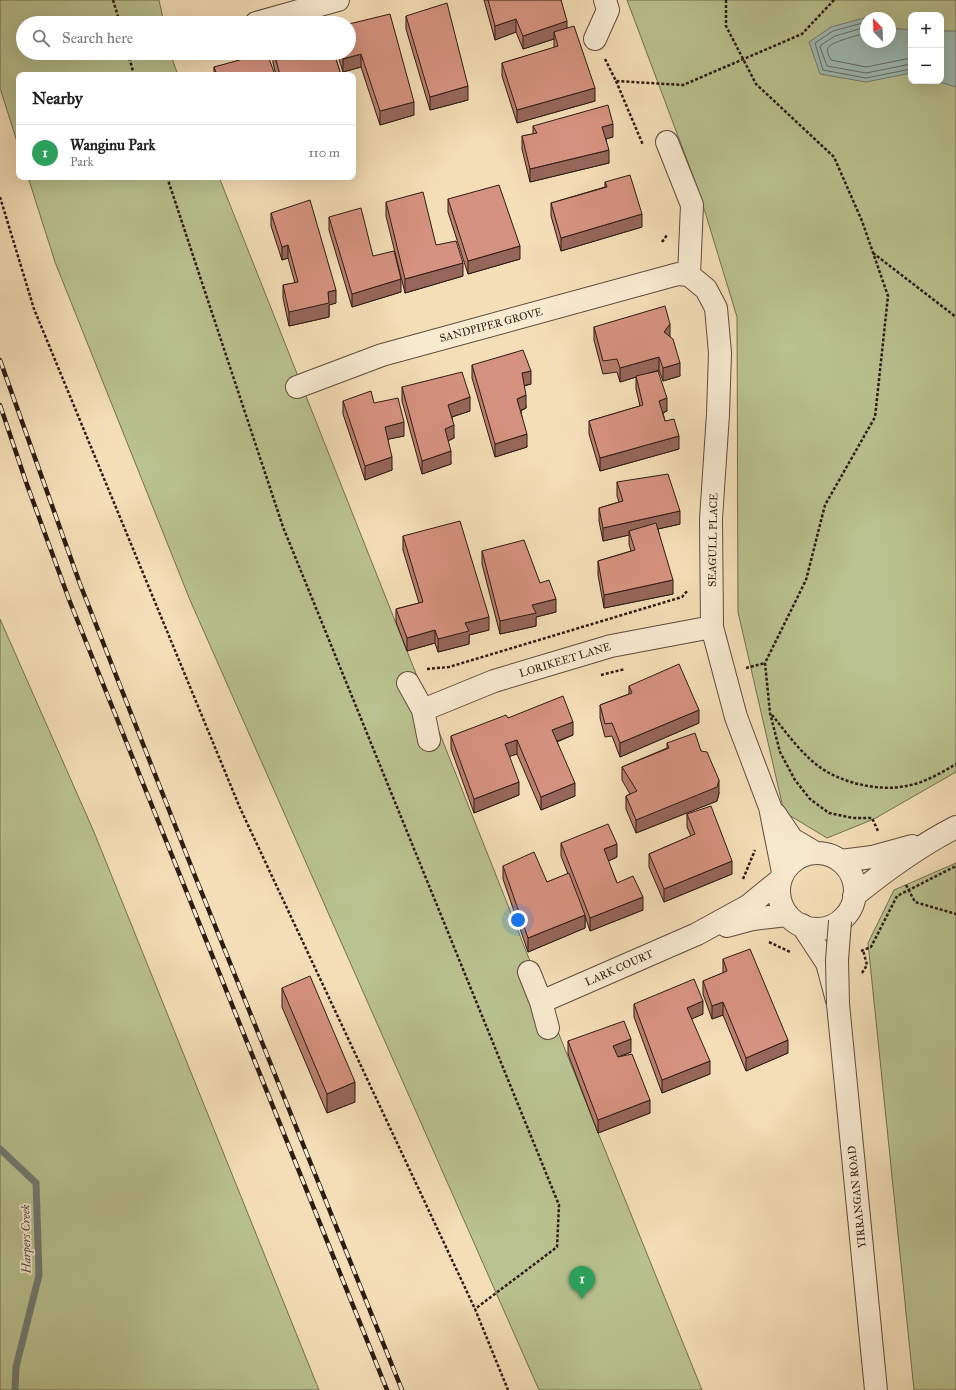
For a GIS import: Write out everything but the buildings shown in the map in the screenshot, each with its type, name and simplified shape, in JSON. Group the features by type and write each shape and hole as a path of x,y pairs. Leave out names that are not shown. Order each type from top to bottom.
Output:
{"street":[{"path":"281,16 338,0"},
{"path":"595,39 608,10 605,0"},
{"path":"667,142 692,205 689,275"},
{"name":"SANDPIPER GROVE","path":"297,387 382,355 678,274 689,275"},
{"name":"SEAGULL PLACE","path":"689,275 706,288 716,308 720,353 718,414 711,519 712,627 736,717 770,807 782,876"},
{"name":"LORIKEET LANE","path":"423,710 494,681 611,646 712,627"},
{"path":"408,683 423,710 429,740"},
{"name":"SEAGULL PLACE","path":"770,807 792,839 814,852"},
{"path":"854,896 892,859 956,827"},
{"path":"814,852 830,854 841,861 850,872 855,889 848,912 840,920 824,928 809,928 794,920 782,906 778,886 782,876 796,858 814,852"},
{"path":"841,861 872,857 892,859"},
{"name":"LARK COURT","path":"743,916 748,906 782,876"},
{"name":"LARK COURT","path":"542,1002 696,934 743,916 794,920"},
{"name":"YIRRANGAN ROAD","path":"794,920 827,963 838,1004"},
{"name":"YIRRANGAN ROAD","path":"840,920 837,960 838,1004 876,1390"},
{"path":"529,972 542,1002 548,1028"}],"path":[{"path":"113,0 118,16"},
{"path":"726,0 726,26 756,84 834,157 862,221 888,296 875,417 825,505 806,580 765,663 770,713 780,752 795,780 810,799 829,813 853,818 872,818 915,902 956,914"},
{"path":"595,39 616,81 683,85 802,34 834,0"},
{"path":"130,60 133,72"},
{"path":"168,180 283,527 559,1205 557,1247 475,1309"},
{"path":"0,197 34,309 240,808 475,1309 508,1390"},
{"path":"873,253 956,317"},
{"path":"408,683 414,670 449,667 674,600 682,597 690,587"},
{"path":"600,676 630,668"},
{"path":"770,713 797,747 812,761 842,780 877,788 906,786 938,774 956,764"},
{"path":"757,843 738,892 743,916 752,942 764,939 794,953"},
{"path":"837,960 871,947 897,896 908,889 956,866"}],"green space":[{"path":"0,0 159,0 162,16 16,16 16,60 173,60 177,72 16,72 16,139 0,88"},
{"path":"627,0 956,0 956,772 874,819 827,838 784,812 738,612 737,317 699,192"},
{"path":"29,180 220,180 601,1140 702,1390 539,1390 190,600 55,262"},
{"path":"0,619 94,832 319,1390 0,1390"},
{"path":"956,863 956,1390 914,1390 868,943 894,890"}],"water":[{"path":"860,19 860,48 896,48 896,29 908,30 908,74 866,82 820,74 809,42 831,27"},
{"path":"944,31 956,31 956,87 944,83"}],"waterway":[{"name":"Harpers Creek","path":"0,1149 36,1183 39,1275 16,1367 15,1390"}],"railway":[{"path":"0,360 80,584 195,876 402,1390"},
{"path":"0,405 26,482 70,602 387,1390"}],"place":[{"name":"Wanginu Park","path":"582,1299"}]}
